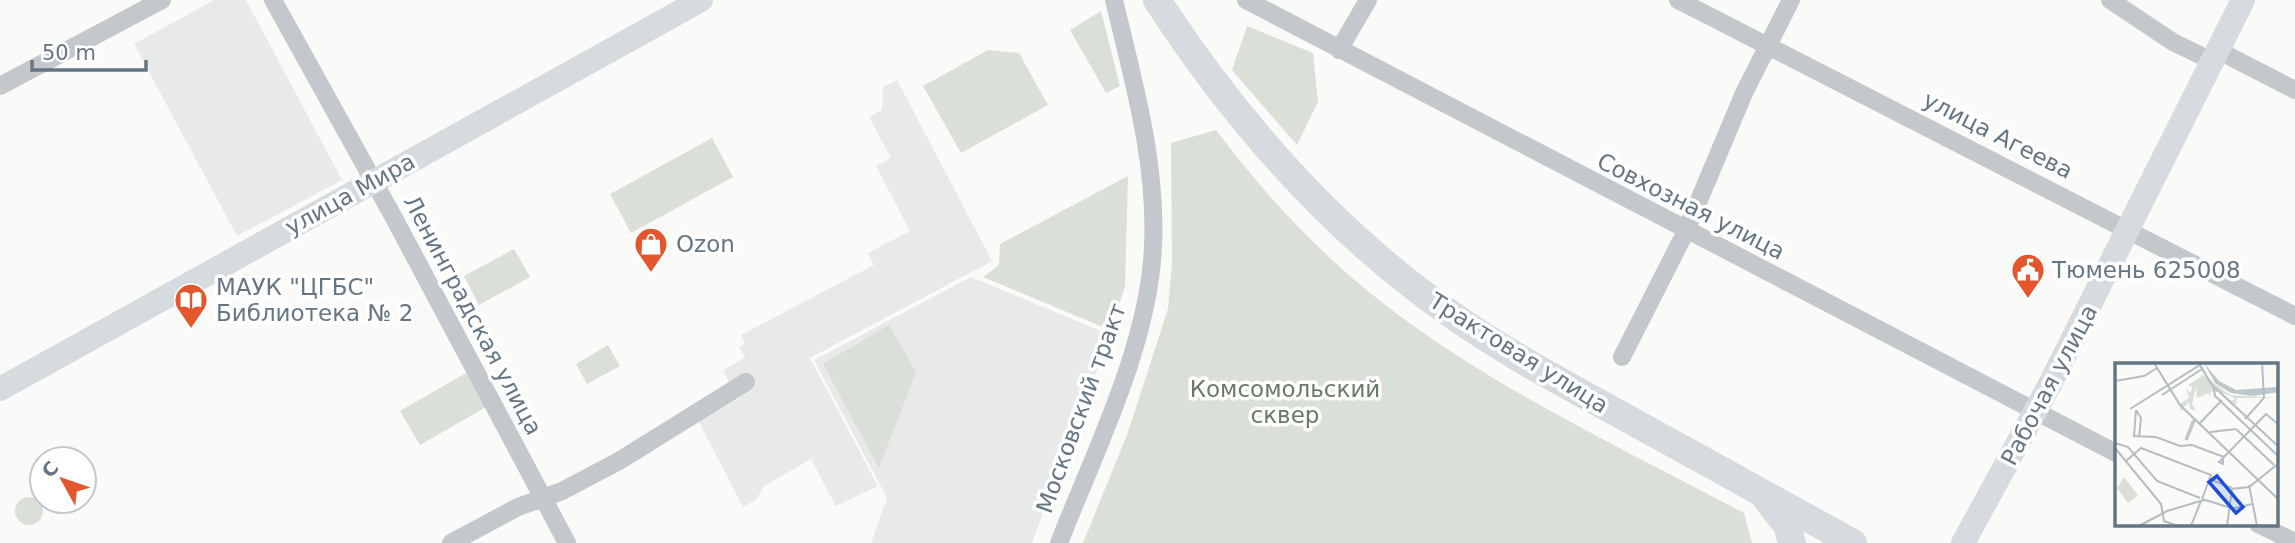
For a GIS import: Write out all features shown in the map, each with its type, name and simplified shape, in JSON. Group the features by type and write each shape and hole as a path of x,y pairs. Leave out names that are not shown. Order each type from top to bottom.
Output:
{"main road":[{"name":"Трактовая улица","path":"1157,0 1254,132 1321,206 1389,267 1453,316 1515,356 1853,543"},
{"path":"1752,487 1780,514 1793,543"}],"street":[{"path":"0,86 162,0"},
{"name":"Ленинградская улица","path":"274,0 567,543"},
{"name":"улица Мира","path":"0,389 373,182 676,6 701,0"},
{"name":"Московский тракт","path":"1059,543 1140,327 1153,246 1146,142 1114,0"},
{"name":"Совхозная улица","path":"1245,0 1686,232 2115,452"},
{"path":"1339,50 1368,0"},
{"name":"улица Агеева","path":"1678,0 2295,316"},
{"path":"1622,357 1686,232 1791,0"},
{"path":"2110,0 2173,42 2295,90"},
{"name":"Рабочая улица","path":"1963,543 2036,412 2130,230 2243,0"},
{"path":"451,543 518,507 542,499 619,461 746,382"},
{"path":"2262,526 2295,542"}],"shaded area":[{"path":"214,0 246,0 342,180 237,236 134,44"},
{"path":"897,80 992,261 810,358 878,486 836,506 811,459 764,486 756,500 743,507 698,420 738,398 723,370 745,358 739,347 745,344 741,335 874,265 868,253 910,231 876,166 891,158 869,117 882,110 883,87"},
{"path":"971,277 1110,335 1032,543 871,543 887,498 814,360"}],"green space":[{"path":"1101,11 1120,86 1106,93 1070,30"},
{"path":"1247,26 1313,53 1318,102 1297,145 1232,70"},
{"path":"988,50 1019,53 1048,105 961,153 923,86"},
{"name":"Комсомольский сквер","path":"1216,130 1298,227 1374,296 1423,333 1527,398 1744,513 1752,543 1083,543 1127,435 1168,309 1172,263 1171,143"},
{"path":"712,138 733,177 631,233 610,194"},
{"path":"1128,176 1125,287 1110,330 983,277 999,265 1000,244"},
{"path":"514,249 530,277 479,305 464,276"},
{"path":"889,325 916,372 879,468 823,364"},
{"path":"608,345 620,366 587,384 576,364"},
{"path":"466,373 486,407 420,445 400,411"},
{"path":"28,497 28,515 42,515 35,524 23,524 16,517 16,505"}],"place":[{"name":"Ozon","path":"651,274"},
{"name":"Тюмень 625008","path":"2028,300"},
{"name":"МАУК \"ЦГБС\" Библиотека № 2","path":"191,330"}]}
